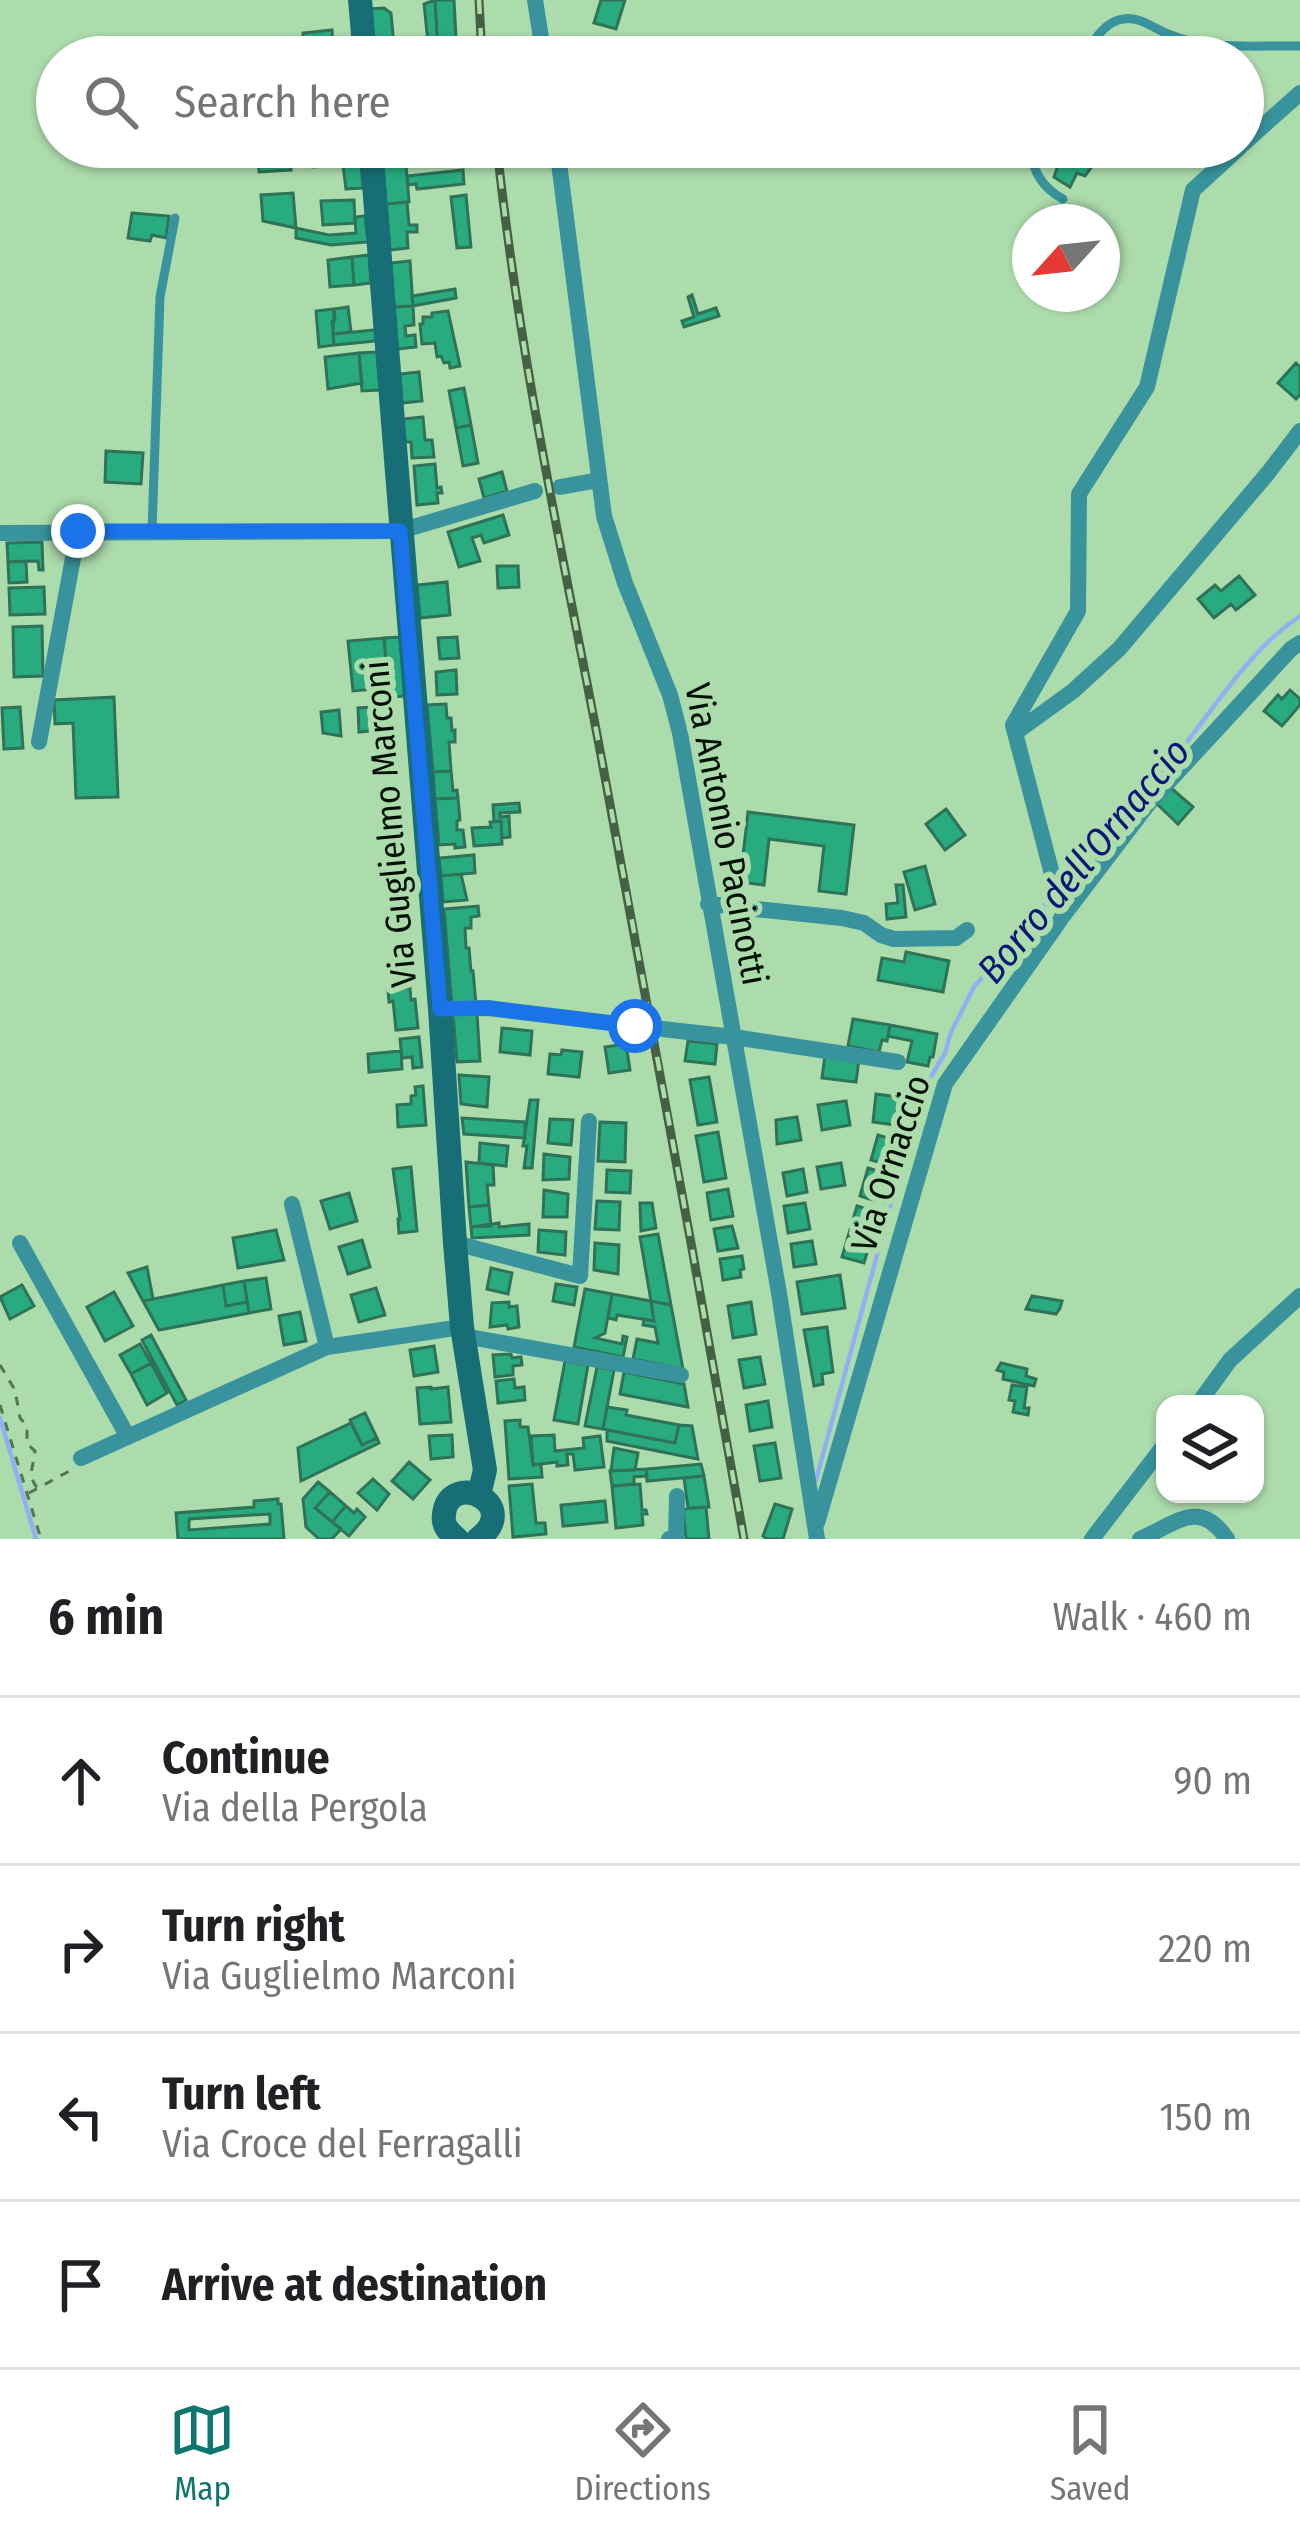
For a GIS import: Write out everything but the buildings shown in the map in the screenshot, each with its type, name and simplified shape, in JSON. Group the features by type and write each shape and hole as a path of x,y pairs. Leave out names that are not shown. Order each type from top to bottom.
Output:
{"street":[{"path":"360,0 363,36"},
{"path":"535,0 541,36"},
{"path":"1264,125 1300,93"},
{"name":"Via Guglielmo Marconi","path":"373,168 440,1009 454,1243 485,1470 479,1495"},
{"name":"Via Antonio Pacinotti","path":"560,168 604,516 680,733 779,1293 816,1534"},
{"path":"1061,908 1013,724 1078,611 1079,494 1147,387 1193,190 1217,168"},
{"path":"1015,733 1119,650 1300,431"},
{"path":"560,487 599,480"},
{"path":"0,533 400,531 535,491"},
{"path":"39,742 78,531"},
{"name":"Via Ornaccio","path":"816,1534 944,1084 1061,908 1149,803 1300,643"},
{"path":"708,904 864,923 894,939 956,938 968,931"},
{"path":"440,1009 488,1008 635,1026"},
{"path":"662,1029 898,1062"},
{"path":"454,1243 580,1276 589,1121"},
{"path":"292,1204 327,1347"},
{"path":"20,1243 128,1437"},
{"path":"1205,1395 1230,1360 1300,1296"},
{"path":"81,1458 327,1347 463,1331 681,1376"},
{"path":"1091,1539 1156,1456"},
{"path":"458,1494 479,1495 493,1514 492,1523 464,1537 443,1517 447,1504 458,1494"},
{"path":"669,1539 676,1538 677,1496"},
{"path":"1140,1539 1198,1516 1214,1521 1227,1539"}],"lane":[{"path":"1099,36 1121,19 1137,19 1173,36"},
{"path":"1264,45 1300,46"},
{"path":"1035,168 1050,192 1063,199"},
{"path":"152,531 160,297 176,218"}],"path":[{"path":"0,1365 15,1390 20,1418 27,1426 27,1444 35,1451 30,1469 38,1489"},
{"path":"0,1405 41,1539"},
{"path":"28,1494 70,1473 81,1458"}],"waterway":[{"name":"Borro dell'Ornaccio","path":"1062,885 1169,764 1251,660 1300,616"},
{"name":"Borro dell'Ornaccio","path":"816,1480 926,1085 974,987 1054,894"},
{"path":"0,1418 36,1539"}],"railway":[{"path":"479,0 481,36"},
{"path":"500,168 542,447 744,1539"}],"route":[{"path":"78,531 400,531 440,1009 488,1008 635,1026"}]}
